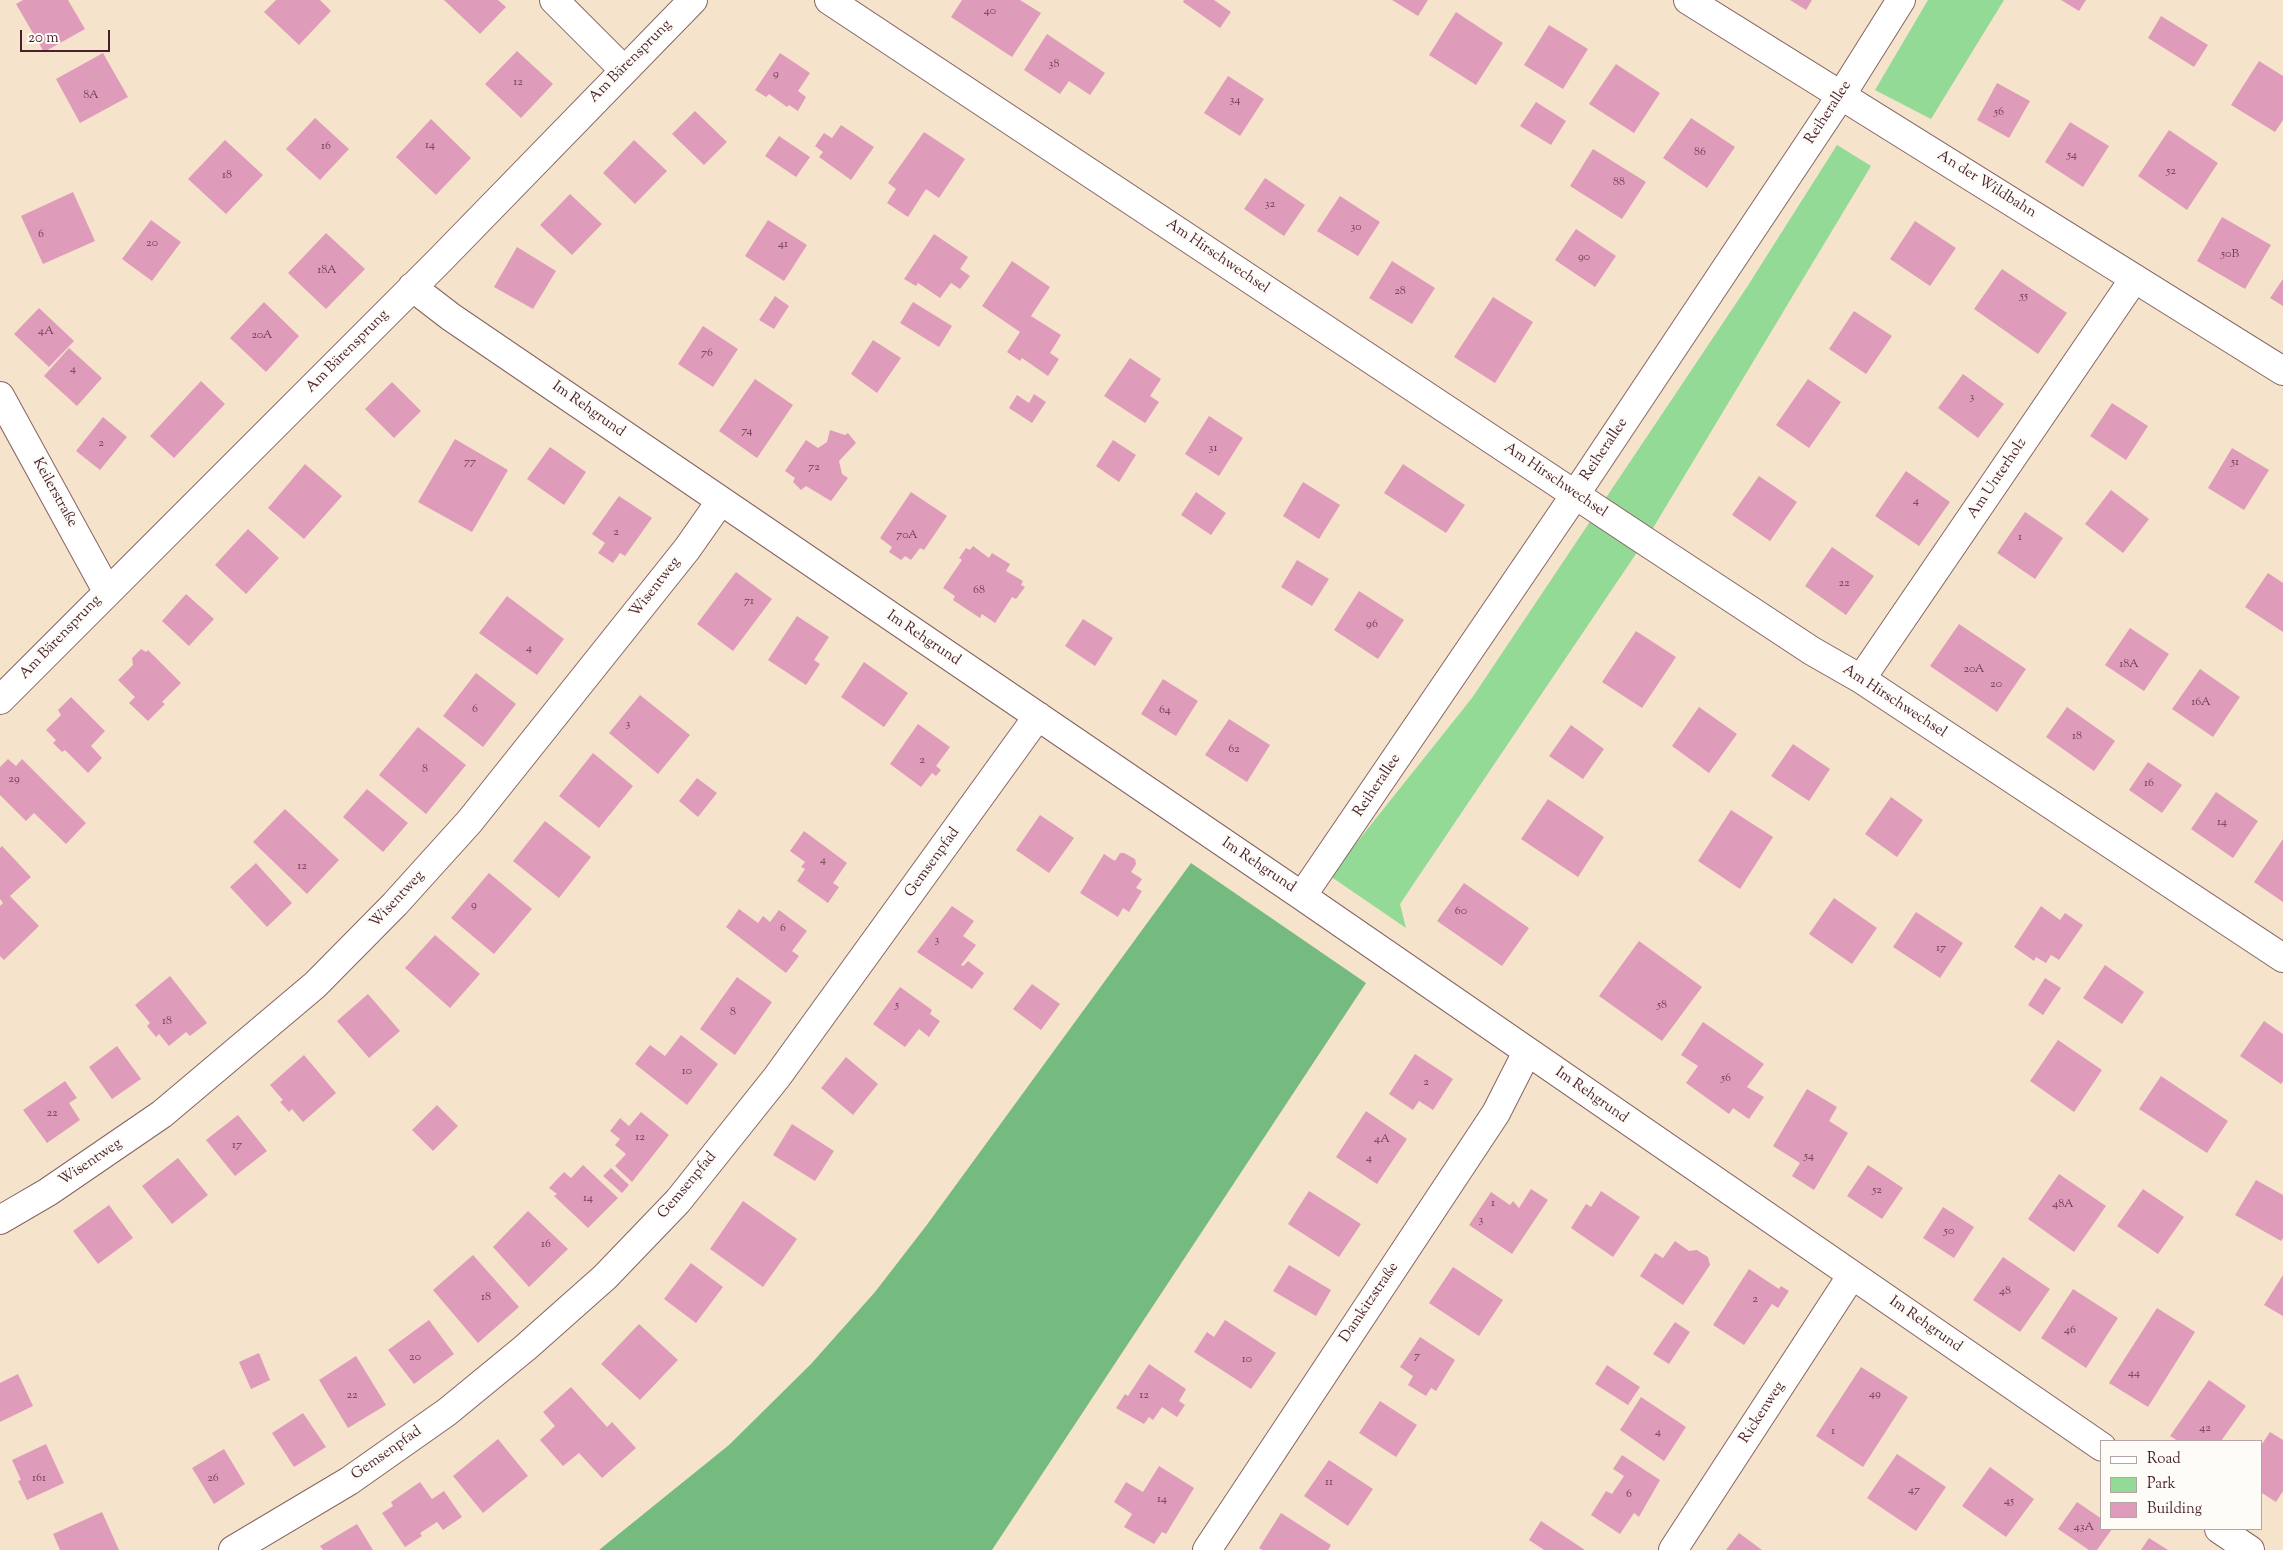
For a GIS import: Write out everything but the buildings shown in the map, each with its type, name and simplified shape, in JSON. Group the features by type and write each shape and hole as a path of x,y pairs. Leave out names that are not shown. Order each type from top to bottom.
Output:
{"street":[{"path":"554,0 624,70"},
{"name":"Am Bärensprung","path":"0,700 412,287 693,0"},
{"name":"Am Hirschwechsel","path":"829,0 1812,651 1861,680 2283,958"},
{"name":"An der Wildbahn","path":"1688,0 1842,94 2283,371"},
{"name":"Reiherallee","path":"1302,896 1575,494 1842,94 1901,0"},
{"name":"Am Unterholz","path":"1861,680 2134,279"},
{"name":"Im Rehgrund","path":"412,287 451,317 720,502 1302,896 2100,1446"},
{"name":"Keilerstraße","path":"0,396 107,591"},
{"name":"Wisentweg","path":"0,1220 48,1192 162,1114 315,985 395,904 470,821 687,549 720,502"},
{"name":"Gemsenpfad","path":"233,1550 349,1481 448,1412 525,1348 617,1265 678,1201 772,1083 1038,716"},
{"name":"Damkitzstraße","path":"1207,1550 1496,1114 1527,1052"},
{"name":"Rickenweg","path":"1672,1550 1852,1275"},
{"path":"2220,1530 2250,1550"}],"green space":[{"path":"1928,0 2004,0 1931,119 1875,90"},
{"path":"1837,145 1871,166 1650,533 1400,904 1406,928 1330,876 1472,698 1747,287"},
{"path":"1191,863 1366,983 992,1550 599,1550 729,1445 811,1364 875,1292 926,1226"}]}
